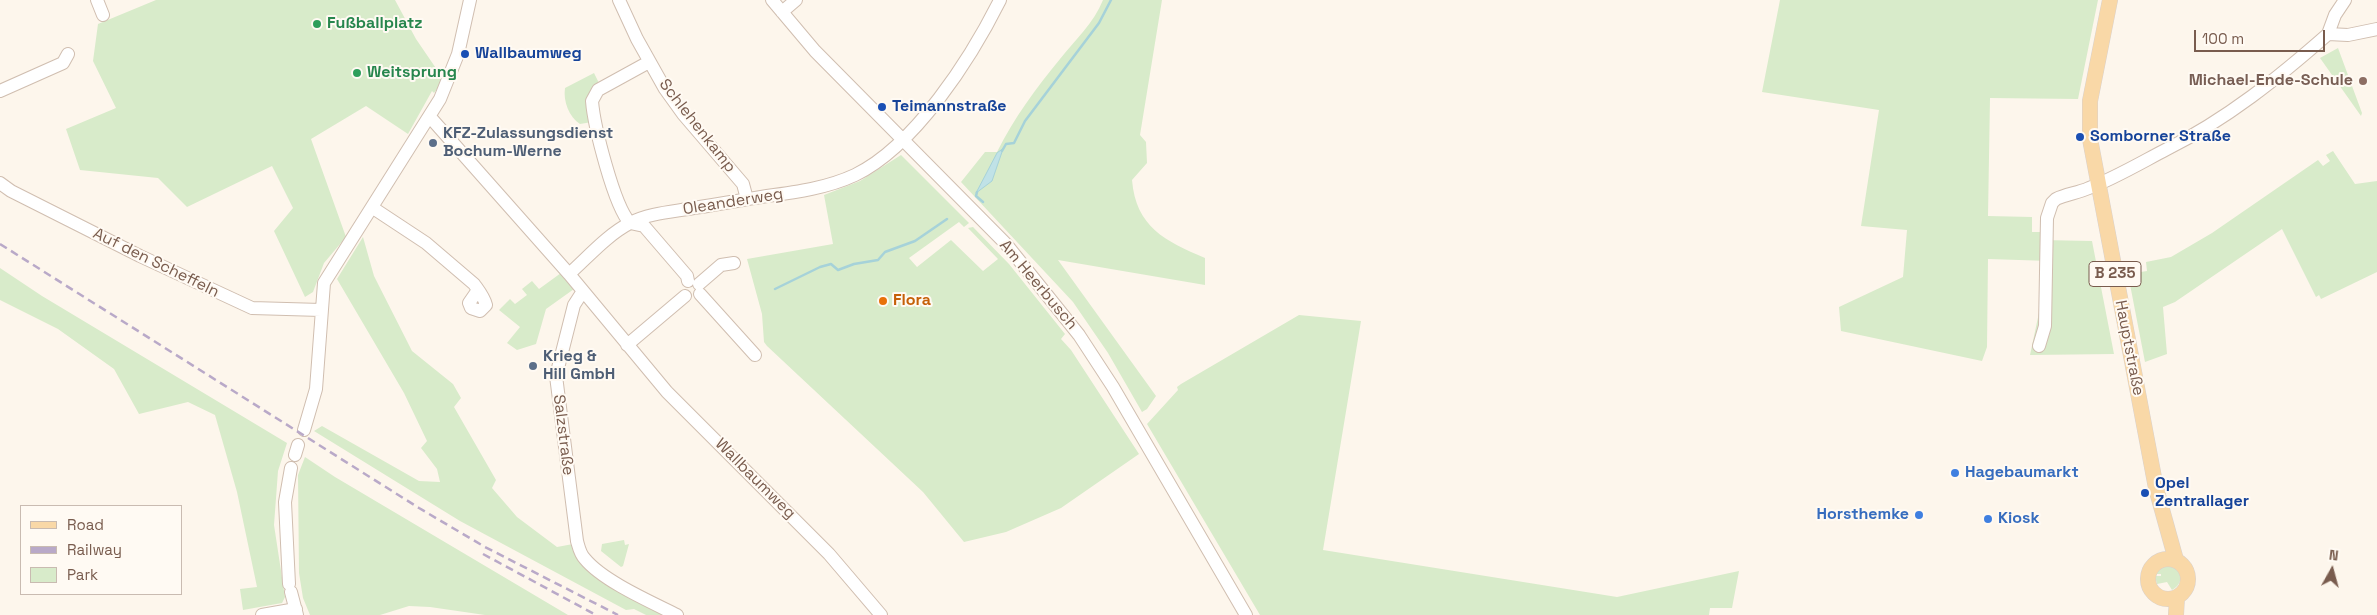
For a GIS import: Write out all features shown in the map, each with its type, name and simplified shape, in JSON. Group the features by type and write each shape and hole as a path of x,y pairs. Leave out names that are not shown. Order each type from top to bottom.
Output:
{"main road":[{"name":"Hauptstraße","path":"2110,0 2090,101 2090,139 2156,488 2176,560 2186,569 2188,580 2184,590 2170,598 2166,615"},
{"name":"Hauptstraße","path":"2156,488 2161,543 2160,560 2151,567 2148,578 2151,590 2170,598 2176,615"},
{"path":"2160,560 2168,558 2176,560"}],"street":[{"path":"97,0 103,15"},
{"path":"304,430 316,389 324,283 430,117 442,94 458,54 470,0"},
{"name":"Schlehenkamp","path":"619,0 649,62 683,114 743,184 747,199"},
{"name":"Am Heerbusch","path":"772,0 815,51 1006,244 1079,335 1113,387 1246,615"},
{"path":"782,12 796,0"},
{"path":"902,140 926,115 964,61 1000,0"},
{"path":"2039,346 2045,326 2046,229 2048,210 2052,204 2062,196 2098,184 2182,142 2232,111 2299,60 2328,34 2335,15 2345,0"},
{"path":"2328,34 2348,34 2377,29"},
{"path":"0,91 63,64 68,54"},
{"path":"649,62 598,90 592,101 612,187 625,218 630,223 644,226 755,355"},
{"name":"Wallbaumweg","path":"430,117 569,274 627,345 688,414 829,554 881,615"},
{"name":"Oleanderweg","path":"569,274 630,223 651,215 817,188 837,182 872,165 902,140"},
{"name":"Auf den Scheffeln","path":"0,183 11,191 123,248 252,308 321,310"},
{"path":"372,208 441,255 478,290"},
{"path":"627,345 685,296 683,287 696,286 721,265 734,263"},
{"name":"Salzstraße","path":"583,291 574,305 556,376 580,553 593,567 613,580 677,615"},
{"path":"262,615 296,612 290,588 285,502 295,456"}],"green space":[{"path":"156,0 395,0 416,39 444,80 434,93 432,91 408,134 366,106 311,139 346,237 324,263 313,292 305,297 274,231 293,208 272,166 187,207 158,178 80,170 66,129 116,108 93,61 98,24"},
{"path":"1103,0 1162,0 1140,135 1146,142 1147,163 1132,180 1139,210 1146,221 1165,238 1205,258 1205,285 1058,260 1156,396 1147,409 1142,412 1108,353 1073,302 961,182 985,152 997,152 1026,104 1089,24"},
{"path":"1780,0 2098,0 2078,99 1990,98 1988,216 2032,217 2032,232 2041,232 2041,240 2092,241 2114,354 2030,355 2050,261 1988,259 1987,347 1982,361 1841,331 1839,307 1903,277 1907,230 1861,226 1879,110 1762,92"},
{"path":"2338,48 2362,113 2361,116 2320,58"},
{"path":"594,73 599,83 594,87 589,96 592,122 580,124 568,108 565,88"},
{"path":"2333,151 2355,184 2377,181 2377,272 2321,299 2319,295 2316,297 2282,229 2175,302 2163,307 2167,354 2145,362 2128,274 2147,271 2146,262 2171,257 2212,233 2318,160 2323,166 2330,161 2326,155"},
{"path":"901,155 969,223 964,227 959,222 909,258 917,267 951,240 983,271 998,259 968,228 973,227 1009,264 1065,334 1061,339 1071,350 1139,454 1061,508 1006,532 964,542 923,492 767,346 764,342 762,314 747,259 833,244 824,195 860,181"},
{"path":"363,237 374,276 412,351 453,384 461,398 454,407 496,480 492,488 517,517 557,547 573,544 581,559 674,615 646,615 634,609 626,610 460,521 314,431 322,426 419,481 440,482 437,469 421,448 427,441 404,393 337,279"},
{"path":"0,268 42,296 287,443 278,471 274,525 285,597 282,603 243,610 240,589 257,587 237,492 215,415 188,402 139,414 114,369 58,329 0,300"},
{"path":"561,273 574,289 546,309 536,344 517,350 507,343 520,327 499,310 510,299 515,304 527,295 522,289 532,281 539,289"},
{"path":"1299,315 1361,321 1323,550 1617,597 1739,571 1732,608 1710,608 1709,615 1260,615 1147,424 1178,390 1177,387 1181,384"},
{"path":"305,457 335,477 568,615 485,615 409,606 380,615 310,615 303,598 299,573 298,475"},
{"path":"624,540 625,545 629,544 623,566 621,567 601,551 602,544"},
{"path":"2170,565 2177,569 2180,578 2177,586 2172,590 2167,582 2157,584 2155,576 2161,576 2161,574 2156,574 2158,569"}],"water":[{"path":"1003,149 992,181 976,193 997,153"}],"waterway":[{"path":"1002,151 1006,144 1014,143 1025,121 1099,23 1111,0"},
{"path":"977,192 976,196 983,202"},
{"path":"775,289 820,267 831,264 838,270 854,264 878,260 885,252 915,241 947,219"}],"railway":[{"path":"0,244 419,508 485,547 618,615"},
{"path":"483,554 596,615"}],"place":[{"name":"Fußballplatz","path":"317,24"},
{"name":"Wallbaumweg","path":"465,54"},
{"name":"Weitsprung","path":"357,73"},
{"name":"Michael-Ende-Schule","path":"2363,81"},
{"name":"Teimannstraße","path":"882,107"},
{"name":"Somborner Straße","path":"2080,137"},
{"name":"KFZ-Zulassungsdienst Bochum-Werne","path":"433,143"},
{"name":"Flora","path":"883,301"},
{"name":"Krieg & Hill GmbH","path":"533,366"},
{"name":"Hagebaumarkt","path":"1955,473"},
{"name":"Opel Zentrallager","path":"2145,493"},
{"name":"Horsthemke","path":"1919,515"},
{"name":"Kiosk","path":"1988,519"}]}
